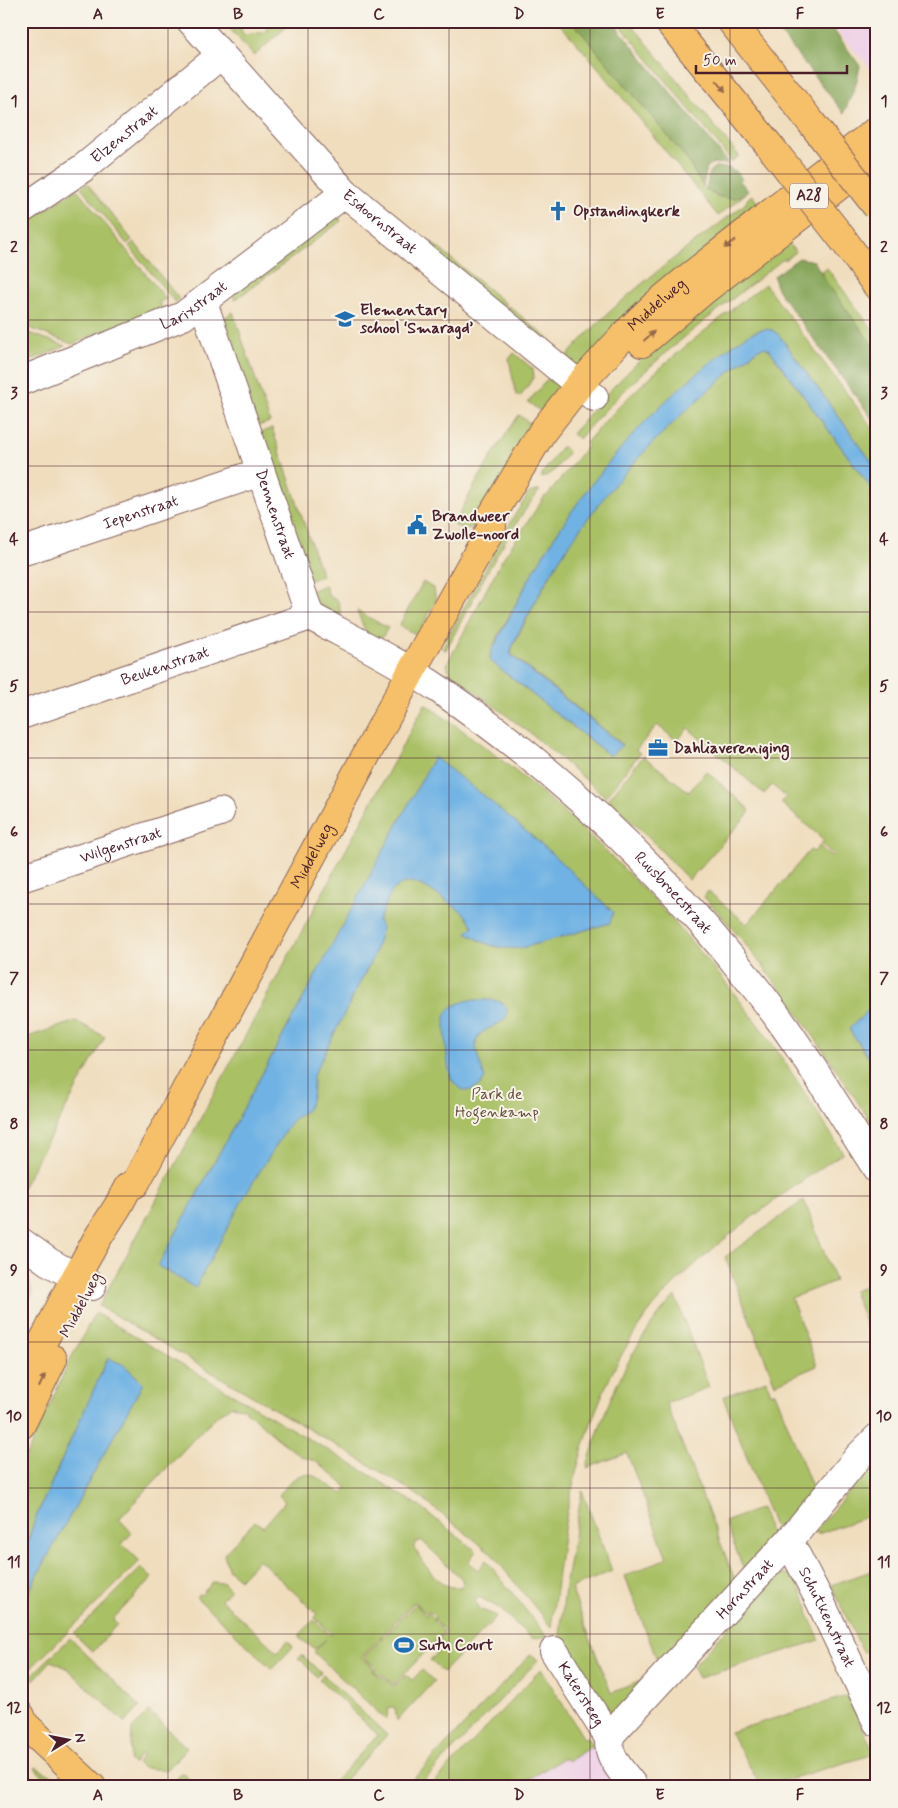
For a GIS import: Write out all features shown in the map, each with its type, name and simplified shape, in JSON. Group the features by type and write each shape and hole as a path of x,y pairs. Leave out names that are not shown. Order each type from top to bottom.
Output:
{"main road":[{"name":"A28","path":"668,21 773,150 877,286"},
{"path":"730,21 877,207"},
{"name":"Middelweg","path":"21,1381 44,1340 84,1282 116,1242 137,1191 135,1184 411,672 492,527 501,524 622,337 654,306 877,130"},
{"name":"Middelweg","path":"586,391 614,371 666,320 877,156"},
{"name":"Middelweg","path":"21,1425 56,1353 84,1282"},
{"path":"22,1722 92,1787"}],"street":[{"name":"Esdoornstraat","path":"191,21 345,193 586,391"},
{"name":"Elzenstraat","path":"21,210 83,168 221,55"},
{"name":"Larixstraat","path":"21,381 184,316 345,193"},
{"name":"Dennenstraat","path":"203,302 310,616"},
{"name":"Iepenstraat","path":"21,552 261,472"},
{"path":"310,616 411,672"},
{"name":"Beukenstraat","path":"21,715 310,616"},
{"name":"Ruusbroecstraat","path":"411,672 476,715 531,758 610,828 672,891 719,944 775,1014 877,1169"},
{"name":"Wilgenstraat","path":"21,878 220,812"},
{"path":"21,1242 49,1262 84,1282"},
{"name":"Hornstraat","path":"609,1738 789,1541 859,1456 877,1438"},
{"name":"Schutkenstraat","path":"789,1541 877,1722"},
{"name":"Katersteeg","path":"554,1651 609,1738 614,1760 634,1787"}],"shaded area":[{"path":"828,21 877,21 877,76"},
{"path":"592,1746 612,1774 599,1787 516,1787 563,1759 568,1761"}],"green space":[{"path":"223,21 239,21 243,35 267,32 267,21 293,21 254,56"},
{"path":"557,21 572,21 686,158 702,184 708,190 714,195 722,197 744,195 718,216 596,65"},
{"path":"572,21 612,21 728,164 713,163 707,167 703,186 686,158"},
{"path":"617,21 629,21 739,156 731,162 729,160"},
{"path":"770,21 827,21 860,66 856,84 844,113"},
{"path":"715,167 735,170 742,179 740,181 748,191 738,197 727,198 706,190 710,171"},
{"path":"87,183 132,240 127,244 81,187"},
{"path":"77,189 166,299 159,302 162,308 72,344 21,325 21,302 27,292 21,282 21,226"},
{"path":"752,195 760,206 582,366 576,367 563,361 583,338 626,297 745,204"},
{"path":"335,212 341,221 235,300 232,289"},
{"path":"430,241 506,304 501,310 425,247"},
{"path":"787,241 796,252 782,260 650,366 579,439 572,434 608,392 656,344"},
{"path":"134,242 179,299 175,302 129,246"},
{"path":"799,258 814,261 826,282 877,351 877,425 775,284 774,276"},
{"path":"827,268 877,336 877,351 826,282 821,271"},
{"path":"765,284 877,434 877,469 779,335 772,330 758,331 751,334 689,381 631,438 605,468 557,533 536,567 498,636 490,657 493,663 610,756 622,744 511,654 513,645 571,540 600,501 664,431 710,389 758,349 764,347 769,349 877,496 877,1002 850,1031 877,1069 876,1130 795,1009 751,952 704,897 708,891 747,924 810,850 814,852 819,846 831,856 833,854 821,844 824,840 781,803 786,797 772,785 764,794 688,728 677,741 657,725 636,750 640,753 606,797 530,733 449,672 447,664 502,560 545,496 587,446 586,443 606,420 649,378 694,339"},
{"path":"509,306 550,340 545,347 504,313"},
{"path":"233,312 270,422 255,427 219,322"},
{"path":"21,330 66,346 21,364"},
{"path":"514,353 533,369 534,377 520,397 516,395 509,359"},
{"path":"551,375 557,382 559,389 544,414 528,402"},
{"path":"519,415 535,427 478,523 466,528 454,525 484,469"},
{"path":"272,428 322,576 307,581 257,434"},
{"path":"562,446 568,453 553,472 542,478 541,476"},
{"path":"540,490 501,547 446,650 442,648 513,518 529,493"},
{"path":"423,582 434,589 436,601 418,635 399,626"},
{"path":"325,585 329,596 338,601 341,614 338,617 320,607 310,591"},
{"path":"357,611 388,628 380,641 366,633"},
{"name":"Park de Hogenkamp","path":"425,704 515,771 559,808 600,846 679,927 763,1031 843,1153 770,1204 701,1259 659,1301 633,1335 601,1397 585,1441 565,1520 551,1627 490,1552 416,1494 99,1306"},
{"path":"643,756 689,792 706,771 749,809 749,813 689,880 652,841 608,800"},
{"path":"76,1021 105,1037 21,1190 21,1039"},
{"path":"804,1200 835,1281 791,1298 817,1366 775,1384 725,1257"},
{"path":"21,1272 27,1275 33,1294 21,1315"},
{"path":"877,1283 877,1353 853,1291"},
{"path":"675,1296 709,1387 666,1403 737,1585 660,1668 625,1576 667,1558 627,1453 587,1468 602,1422 621,1376 645,1334"},
{"path":"95,1313 370,1475 419,1506 476,1551 468,1562 478,1570 486,1560 547,1637 531,1638 499,1608 479,1597 475,1601 479,1609 497,1616 443,1672 430,1660 440,1650 434,1644 446,1632 434,1620 436,1618 429,1611 426,1613 414,1602 362,1657 374,1668 373,1671 380,1678 382,1676 394,1687 406,1675 412,1680 422,1670 434,1681 397,1721 395,1708 392,1707 389,1708 386,1720 314,1652 326,1639 315,1649 299,1638 301,1636 299,1635 314,1620 330,1635 332,1634 314,1617 317,1614 259,1559 240,1579 228,1569 224,1554 255,1521 263,1527 285,1502 279,1495 295,1478 307,1474 342,1493 347,1487 316,1461 302,1457 243,1408 231,1406 205,1427 119,1519 132,1533 122,1544 140,1561 24,1675 21,1671 21,1605 143,1383 79,1422 36,1517 21,1560 21,1467 69,1362","holes":["421,1540 462,1579 462,1586 455,1587 447,1586 440,1582 423,1562 415,1549 415,1543"]},
{"path":"766,1380 771,1394 775,1392 815,1495 779,1539 723,1397"},
{"path":"877,1459 877,1513 818,1534 814,1532"},
{"path":"582,1491 612,1571 571,1588 611,1693 651,1677 613,1719 560,1635 565,1587"},
{"path":"761,1508 774,1542 746,1575 725,1522"},
{"path":"141,1568 152,1578 113,1619 117,1624 93,1652 74,1634"},
{"path":"877,1569 877,1648 863,1652 831,1585"},
{"path":"776,1575 793,1575 808,1606 808,1615 820,1640 699,1678 693,1666"},
{"path":"213,1582 224,1583 230,1590 221,1600 277,1652 288,1641 293,1647 272,1669 196,1597 199,1594 201,1595"},
{"name":"Sutu Court","path":"415,1604 426,1615 429,1613 434,1618 433,1621 444,1632 394,1685 382,1674 380,1676 374,1671 376,1668 364,1657"},
{"path":"70,1638 140,1707 125,1723 67,1668 51,1661 34,1680 31,1676"},
{"path":"531,1654 538,1660 418,1787 406,1787"},
{"path":"302,1655 321,1673 317,1677 298,1659"},
{"path":"541,1669 584,1739 588,1738 592,1746 568,1761 562,1759 516,1787 430,1787"},
{"path":"323,1675 387,1735 346,1779 354,1787 330,1786 378,1735 319,1679"},
{"path":"847,1696 875,1754 761,1787 730,1732"},
{"path":"149,1711 187,1748 167,1770 143,1768 137,1763 144,1754 142,1753 133,1764 130,1761 132,1729"},
{"path":"36,1767 68,1787 58,1787 35,1769"},
{"path":"21,1771 32,1777 45,1787 21,1787"},
{"path":"182,1773 197,1787 189,1787 184,1782 180,1787 169,1787"}],"water":[{"path":"766,329 772,330 779,335 877,469 877,496 769,349 764,347 758,349 725,376 663,433 606,495 581,528 557,563 519,632 511,651 511,655 622,745 610,756 493,663 490,660 491,652 539,561 582,497 622,446 690,379 739,341 752,333"},
{"path":"434,757 483,795 548,850 613,912 610,923 526,947 502,948 467,933 473,926 463,912 427,888 413,882 401,884 392,891 378,921 382,928 374,955 313,1076 310,1104 304,1112 291,1122 248,1190 195,1288 158,1266"},
{"path":"470,1000 501,1002 506,1006 507,1013 505,1019 482,1032 478,1037 476,1044 477,1053 485,1078 480,1086 468,1091 457,1086 450,1074 446,1049 445,1017 451,1008"},
{"path":"877,1002 877,1069 850,1031 850,1028"},
{"path":"108,1358 124,1365 143,1383 21,1605 21,1560 36,1517"}],"place":[{"name":"Opstandingkerk","path":"558,211"},
{"name":"Elementary school ‘Smaragd’","path":"345,319"},
{"name":"Brandweer Zwolle-noord","path":"417,525"},
{"name":"Dahliavereniging","path":"658,748"},
{"name":"Sutu Court","path":"404,1645"}]}
